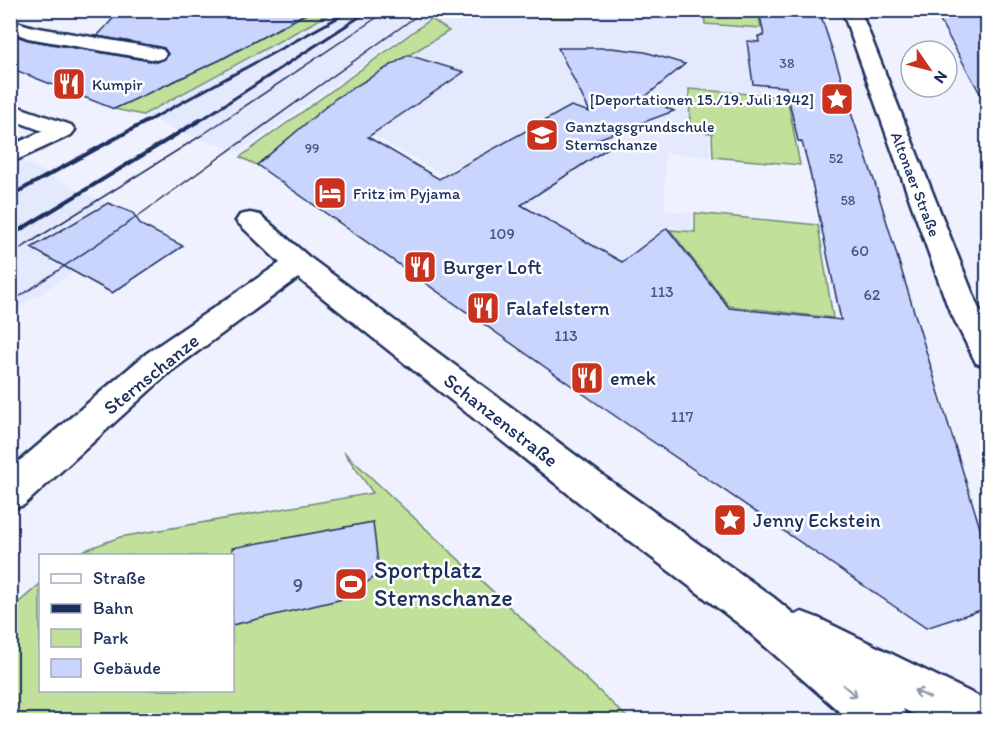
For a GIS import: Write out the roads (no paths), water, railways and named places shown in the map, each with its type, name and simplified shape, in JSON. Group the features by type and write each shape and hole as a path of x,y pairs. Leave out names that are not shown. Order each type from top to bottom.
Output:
{"street":[{"name":"Altonaer Straße","path":"851,10 963,307 987,355"},
{"path":"10,47 20,28 44,18"},
{"path":"20,28 156,54"},
{"path":"10,111 63,130 10,156"},
{"name":"Schanzenstraße","path":"250,221 299,264 595,492 758,612 884,720"},
{"name":"Sternschanze","path":"10,493 159,362 299,264"},
{"name":"Schanzenstraße","path":"758,612 975,720"}],"tram line":[{"path":"10,255 202,135 388,10"},
{"path":"10,303 131,221 425,10"}],"railway":[{"path":"146,122 352,10"},
{"path":"198,122 370,10"},
{"path":"10,196 149,120"},
{"path":"10,236 200,120"}],"place":[{"name":"Kumpir","path":"69,84"},
{"name":"[Deportationen 15./19. Juli 1942]","path":"837,99"},
{"name":"Ganztagsgrundschule Sternschanze","path":"542,135"},
{"name":"Fritz im Pyjama","path":"330,193"},
{"name":"Burger Loft","path":"420,267"},
{"name":"Falafelstern","path":"483,308"},
{"name":"emek","path":"587,378"},
{"name":"Jenny Eckstein","path":"730,520"},
{"name":"Sportplatz Sternschanze","path":"351,584"}]}
